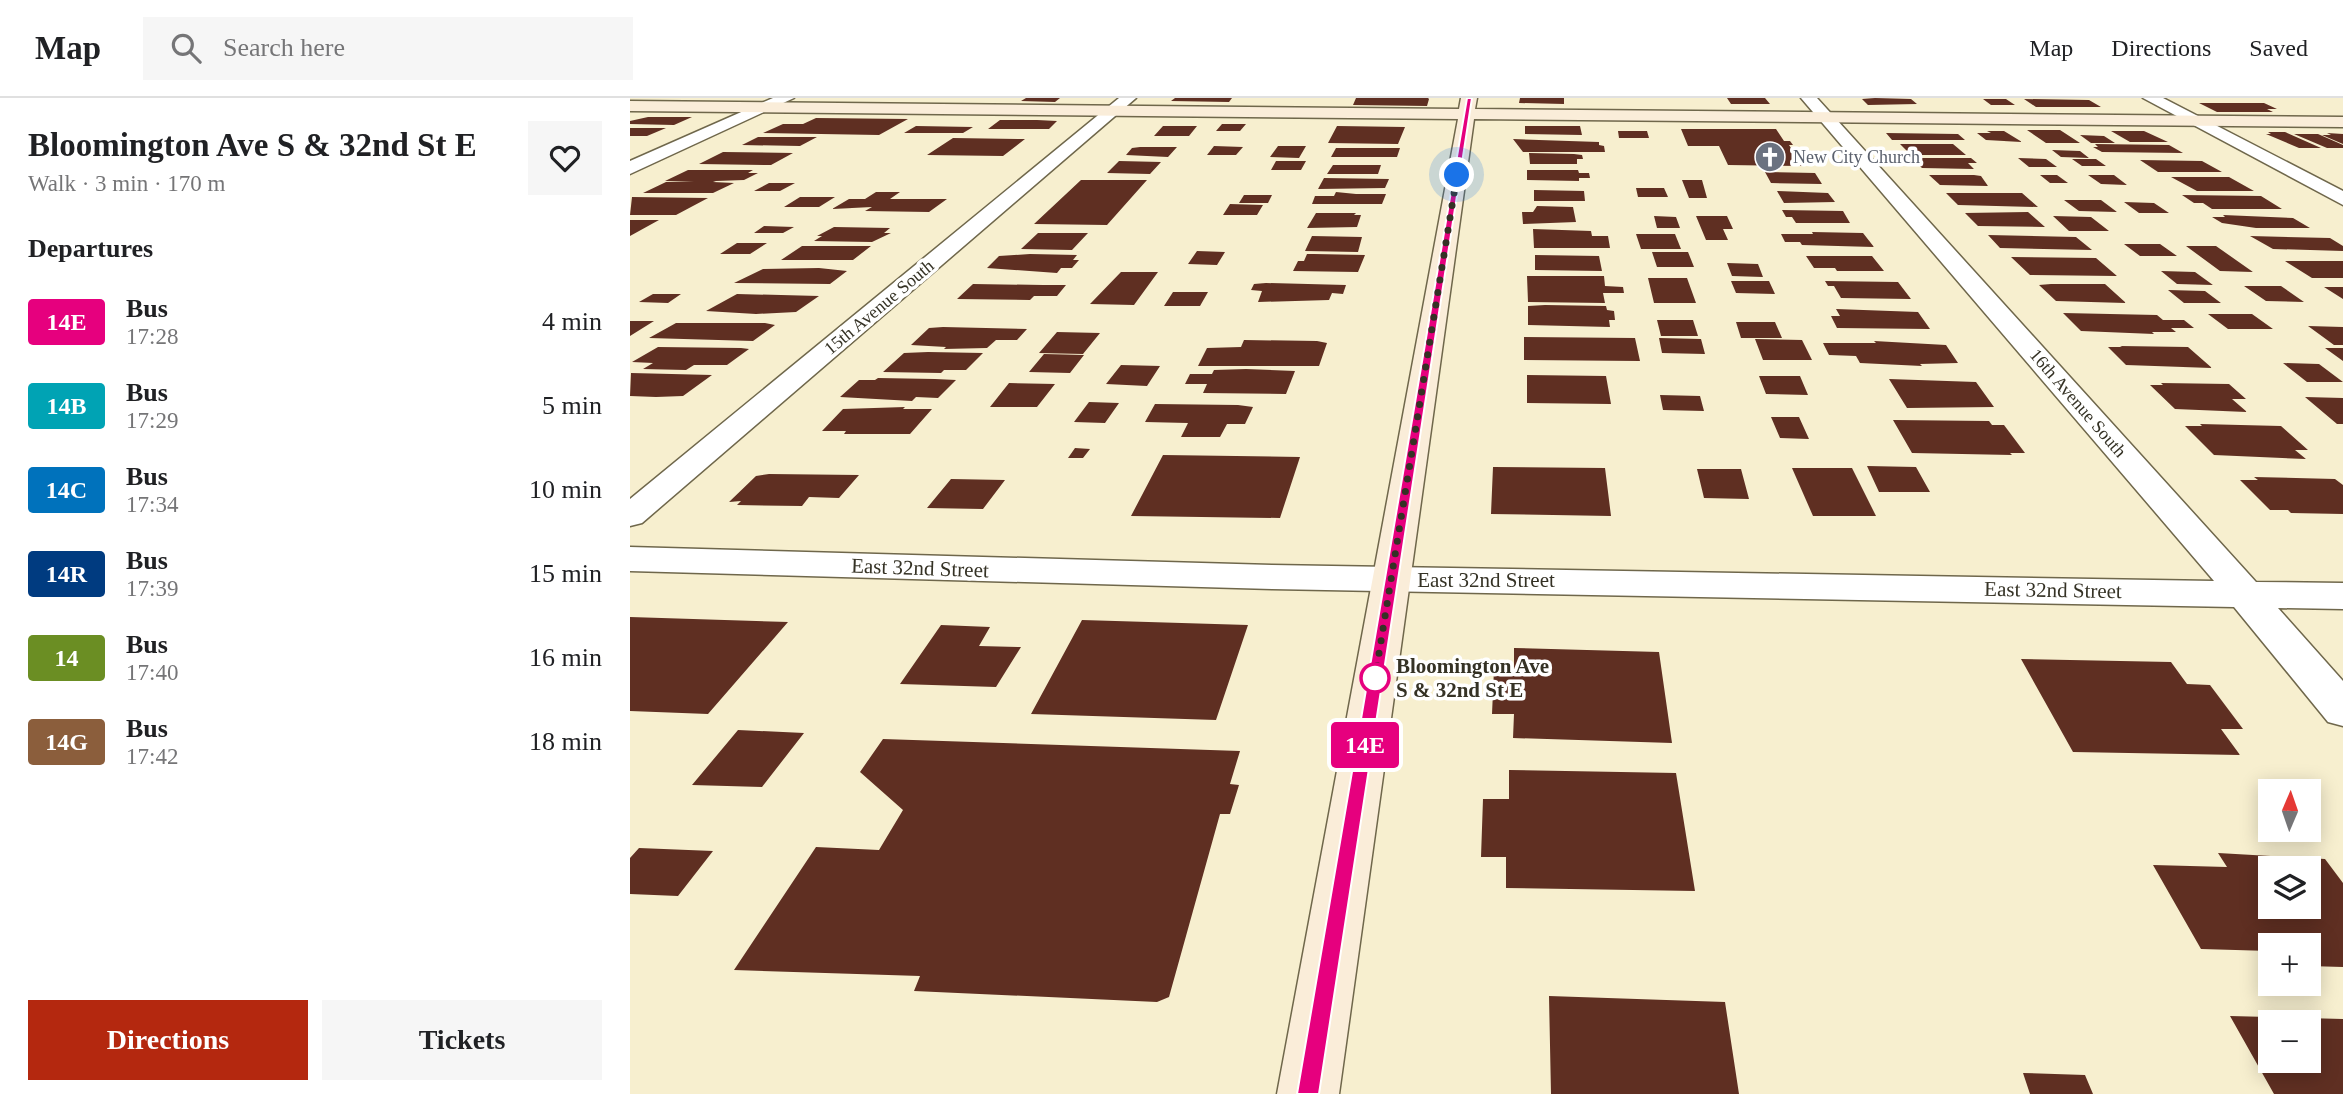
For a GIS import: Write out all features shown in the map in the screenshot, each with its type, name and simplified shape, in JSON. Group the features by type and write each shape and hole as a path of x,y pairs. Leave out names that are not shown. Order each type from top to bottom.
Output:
{"street":[{"path":"630,168 786,98"},
{"path":"2151,98 2343,199"},
{"path":"630,107 1120,105 1818,108 2195,121 2343,122"},
{"name":"15th Avenue South","path":"630,516 1120,105"},
{"path":"1308,1094 1468,107"},
{"name":"16th Avenue South","path":"1818,108 2343,710"},
{"name":"East 32nd Street","path":"630,559 1392,580 2343,596"}],"building":[{"path":"1026,98 1060,98 1055,102 1021,101"},
{"path":"1175,98 1232,98 1229,102 1171,101"},
{"path":"1356,98 1429,99 1427,106 1353,105"},
{"path":"1520,98 1564,98 1564,104 1519,103"},
{"path":"1727,98 1765,98 1770,104 1731,104"},
{"path":"1862,99 1911,99 1917,104 1868,105"},
{"path":"1983,99 2006,99 2015,105 1991,105"},
{"path":"2024,99 2089,100 2101,107 2036,107"},
{"path":"2199,103 2264,103 2277,109 2267,109 2273,112 2217,112"},
{"path":"648,117 692,117 674,125 630,124 630,121"},
{"path":"816,118 908,119 879,135 763,133 783,124 803,124"},
{"path":"1000,120 1057,121 1049,129 988,129"},
{"path":"1222,124 1246,124 1240,131 1216,131"},
{"path":"916,126 973,127 963,133 904,133"},
{"path":"1163,126 1197,126 1189,136 1154,136"},
{"path":"1337,126 1405,127 1398,144 1328,143"},
{"path":"1525,126 1580,126 1582,135 1525,134"},
{"path":"630,128 666,128 647,136 630,136"},
{"path":"1681,129 1776,129 1784,141 1790,141 1793,145 1789,145 1803,166 1728,165 1719,146 1688,146"},
{"path":"2027,130 2060,130 2080,143 2046,143"},
{"path":"1618,131 1647,131 1649,138 1619,138"},
{"path":"1987,131 2004,131 2022,142 1986,140 1977,133 1991,133"},
{"path":"2111,131 2144,131 2168,142 2130,142"},
{"path":"2268,132 2285,132 2321,148 2299,148 2266,134 2271,134"},
{"path":"1886,133 1958,134 1965,140 1892,140"},
{"path":"2327,133 2343,134 2343,144 2322,135 2331,135"},
{"path":"2294,134 2318,134 2343,145 2343,148 2327,148"},
{"path":"2080,135 2104,136 2115,143 2091,143"},
{"path":"758,137 817,137 800,146 742,145"},
{"path":"953,138 1025,139 1003,156 927,155"},
{"path":"1513,139 1599,142 1599,145 1604,146 1605,152 1523,152"},
{"path":"1900,144 1953,144 1966,155 1911,155"},
{"path":"2095,144 2169,145 2183,153 2102,152 2093,147 2098,147"},
{"path":"1214,146 1243,147 1236,155 1207,155"},
{"path":"1278,146 1306,146 1299,158 1270,157"},
{"path":"1177,147 1168,157 1126,155 1132,148"},
{"path":"1336,148 1400,148 1397,157 1331,157"},
{"path":"2052,150 2080,151 2089,158 2061,157"},
{"path":"723,152 793,153 771,165 699,164"},
{"path":"1529,153 1574,154 1582,155 1583,159 1577,159 1577,164 1530,164"},
{"path":"1912,158 1971,158 1977,163 1968,163 1974,169 1922,168"},
{"path":"2018,158 2046,159 2057,167 2029,167"},
{"path":"2072,159 2096,159 2106,166 2082,166"},
{"path":"2140,160 2202,161 2222,172 2158,172"},
{"path":"1119,161 1161,162 1150,174 1107,173"},
{"path":"1276,161 1306,161 1301,170 1271,170"},
{"path":"1333,165 1381,165 1378,174 1327,174"},
{"path":"688,170 753,170 748,173 758,173 744,180 713,182 734,183 713,193 643,193 666,182 694,181 665,181"},
{"path":"1527,170 1578,170 1579,173 1589,173 1590,178 1579,178 1579,181 1527,180"},
{"path":"1765,172 1815,173 1822,184 1771,183"},
{"path":"1929,175 1981,176 1988,186 1940,185"},
{"path":"2040,175 2057,175 2068,183 2050,183"},
{"path":"2088,175 2114,175 2127,185 2101,184"},
{"path":"2171,177 2229,177 2254,191 2197,191"},
{"path":"1324,178 1389,179 1385,188 1318,189"},
{"path":"1081,180 1147,180 1107,225 1034,224"},
{"path":"1682,180 1702,180 1707,198 1689,198"},
{"path":"769,183 795,183 780,191 754,191"},
{"path":"1636,188 1664,188 1668,197 1638,197"},
{"path":"1534,190 1584,191 1585,201 1534,201"},
{"path":"1777,191 1828,193 1835,202 1784,203"},
{"path":"876,192 900,192 890,199 947,199 929,212 865,211 872,207 832,209 849,199 865,199"},
{"path":"1336,192 1386,194 1382,204 1312,204 1315,196 1334,196"},
{"path":"1946,193 2022,193 2038,207 1958,205"},
{"path":"1244,195 1272,195 1268,203 1239,203"},
{"path":"2182,195 2261,196 2282,209 2212,209 2203,203 2194,203"},
{"path":"632,197 708,198 676,215 630,215"},
{"path":"800,197 835,197 819,207 784,207"},
{"path":"2064,200 2101,200 2117,212 2079,211"},
{"path":"2124,202 2154,203 2169,213 2139,213"},
{"path":"1230,204 1263,205 1257,215 1223,215"},
{"path":"1537,206 1573,207 1576,222 1523,224 1522,212 1533,212"},
{"path":"1782,210 1843,211 1850,223 1796,223 1792,217 1786,217"},
{"path":"2028,212 2045,227 1978,226 1965,213"},
{"path":"1316,213 1361,215 1357,227 1307,228"},
{"path":"2223,215 2293,218 2310,228 2256,228 2222,223 2212,217 2225,217"},
{"path":"1654,216 1676,217 1680,228 1657,228"},
{"path":"1696,216 1727,216 1733,229 1723,229 1728,240 1706,240"},
{"path":"2053,216 2091,217 2109,231 2069,231"},
{"path":"630,220 659,220 630,236"},
{"path":"764,226 794,227 783,233 754,233"},
{"path":"834,227 890,228 884,233 891,233 872,242 814,241 822,236 817,236"},
{"path":"1533,229 1591,231 1592,236 1608,236 1610,248 1534,248"},
{"path":"1812,232 1863,233 1874,247 1802,245 1800,242 1785,242 1781,234 1813,234"},
{"path":"1038,233 1088,233 1072,250 1021,249"},
{"path":"1636,234 1675,234 1681,249 1641,249"},
{"path":"1988,235 2076,237 2092,250 2000,248"},
{"path":"1312,236 1362,237 1358,252 1305,251"},
{"path":"2250,236 2330,238 2343,246 2343,251 2273,249"},
{"path":"737,243 767,243 750,254 720,254"},
{"path":"2124,244 2160,244 2177,256 2140,256"},
{"path":"802,246 871,246 853,260 781,260"},
{"path":"2186,246 2216,246 2253,272 2220,271"},
{"path":"1197,251 1225,252 1217,265 1188,264"},
{"path":"1652,252 1688,252 1694,267 1657,267"},
{"path":"1307,254 1365,255 1358,272 1293,271 1298,261 1304,261"},
{"path":"1077,255 1073,260 1079,260 1072,268 1061,268 1057,273 987,268 999,256"},
{"path":"1535,255 1599,256 1602,271 1535,270"},
{"path":"1806,256 1872,256 1884,271 1814,268"},
{"path":"2011,257 2096,258 2117,276 2030,275"},
{"path":"2285,261 2343,261 2343,278 2312,278"},
{"path":"1727,263 1758,264 1763,277 1732,276"},
{"path":"819,268 847,271 830,284 734,283 763,269"},
{"path":"2161,271 2195,272 2213,285 2177,284"},
{"path":"1121,272 1158,272 1134,305 1090,304"},
{"path":"1527,276 1604,276 1605,286 1623,287 1624,293 1603,293 1605,303 1528,302"},
{"path":"1648,278 1687,278 1696,303 1654,303"},
{"path":"1731,281 1769,281 1775,294 1736,293"},
{"path":"1825,281 1898,282 1911,299 1841,298 1834,286 1828,286"},
{"path":"973,284 1066,285 1057,296 1034,296 1030,300 957,299"},
{"path":"1254,284 1346,285 1343,294 1332,293 1329,300 1258,302 1262,291 1251,290"},
{"path":"2105,284 2126,303 2056,301 2039,285"},
{"path":"2244,286 2281,286 2304,302 2266,301"},
{"path":"2324,287 2343,287 2343,299"},
{"path":"2168,290 2205,291 2221,303 2184,303"},
{"path":"1173,292 1208,292 1200,306 1164,306"},
{"path":"653,294 681,294 668,303 639,302"},
{"path":"737,294 819,296 796,312 756,314 706,311"},
{"path":"1528,306 1606,306 1607,310 1614,311 1615,320 1609,320 1610,327 1528,325"},
{"path":"1836,309 1918,312 1930,329 1837,328 1831,316 1840,316"},
{"path":"2063,313 2157,315 2163,320 2184,320 2194,328 2171,328 2176,332 2152,332 2154,334 2081,331"},
{"path":"2208,314 2252,314 2273,329 2228,329"},
{"path":"1657,320 1693,320 1698,336 1661,336"},
{"path":"630,321 654,321 630,336"},
{"path":"1736,322 1775,322 1782,338 1741,338"},
{"path":"676,323 775,325 753,341 649,338"},
{"path":"2308,326 2343,327 2343,345 2334,345"},
{"path":"929,328 1027,329 1017,340 996,340 987,348 944,349 946,347 911,345"},
{"path":"1057,332 1100,333 1083,354 1039,353"},
{"path":"1524,337 1635,338 1640,361 1524,360"},
{"path":"1659,338 1701,339 1705,354 1662,353"},
{"path":"1755,339 1802,340 1812,360 1763,360"},
{"path":"1244,340 1327,343 1319,366 1198,366 1207,348 1241,347"},
{"path":"1874,341 1946,345 1958,363 1920,364 1922,366 1860,363 1856,356 1829,355 1823,343 1876,343"},
{"path":"2120,346 2188,347 2212,368 2126,365 2108,347 2122,347"},
{"path":"658,347 749,349 727,365 694,365 686,370 643,369 653,363 632,362"},
{"path":"2325,348 2343,348 2343,361"},
{"path":"904,353 983,353 966,370 944,370 941,373 883,372"},
{"path":"1044,354 1084,355 1070,373 1029,372"},
{"path":"2283,363 2319,364 2343,382 2307,382"},
{"path":"1121,365 1160,366 1147,386 1106,384"},
{"path":"1214,370 1295,371 1286,394 1203,393 1207,384 1185,384 1190,374 1212,374"},
{"path":"631,373 712,375 683,396 656,397 630,396"},
{"path":"1527,375 1606,376 1611,404 1527,403"},
{"path":"1759,376 1800,376 1808,395 1766,394"},
{"path":"1889,379 1976,382 1994,407 1907,408"},
{"path":"859,380 956,380 938,398 916,397 912,401 840,397"},
{"path":"1009,383 1055,384 1037,407 990,407"},
{"path":"2161,383 2229,384 2246,399 2232,399 2247,412 2175,409 2150,385 2163,385"},
{"path":"1660,395 1700,396 1704,411 1663,410"},
{"path":"2305,397 2343,398 2343,424 2337,424"},
{"path":"1089,402 1119,403 1105,423 1074,422"},
{"path":"1155,404 1253,407 1245,424 1227,424 1220,437 1181,437 1188,423 1145,422"},
{"path":"905,407 903,409 932,409 910,434 844,434 846,431 822,431 843,409"},
{"path":"1771,417 1799,417 1809,439 1780,438"},
{"path":"1893,420 1989,421 1992,425 2004,425 2025,453 1912,453"},
{"path":"2200,424 2281,426 2308,450 2295,450 2306,459 2214,455 2185,426 2202,426"},
{"path":"1075,448 1090,449 1083,458 1068,458"},
{"path":"1163,455 1300,457 1280,518 1131,516"},
{"path":"1867,466 1916,467 1930,492 1879,492"},
{"path":"1493,467 1605,468 1611,516 1491,514"},
{"path":"1792,468 1852,468 1876,516 1813,516"},
{"path":"1697,469 1741,469 1749,499 1704,498"},
{"path":"859,475 839,498 809,497 802,506 737,505 741,501 729,502 756,476"},
{"path":"2254,477 2335,479 2343,485 2343,514 2270,510 2240,480 2258,480"},
{"path":"951,479 1005,480 983,509 927,508"},
{"path":"630,617 788,622 708,714 630,711"},
{"path":"1082,620 1248,625 1216,720 1031,714"},
{"path":"941,625 990,627 979,646 1021,647 996,687 900,684"},
{"path":"1514,648 1659,652 1672,743 1513,738 1514,714 1492,714 1494,669 1514,670"},
{"path":"2021,659 2171,662 2187,684 2210,685 2243,729 2221,729 2240,755 2073,752"},
{"path":"738,730 804,733 762,787 692,785"},
{"path":"883,739 1240,751 1230,784 1239,785 1230,814 1220,814 1169,997 1157,1002 914,991 920,976 734,970 816,847 879,850 903,810 860,772"},
{"path":"1509,770 1676,773 1695,891 1506,888 1506,857 1481,857 1483,799 1509,799"},
{"path":"639,848 713,851 678,896 630,894 630,858"},
{"path":"2218,853 2272,856 2258,856 2258,919 2321,919 2321,859 2325,859 2343,883 2343,967 2321,966 2321,933 2258,933 2258,951 2201,949 2153,865 2227,867"},
{"path":"1549,996 1725,1002 1739,1094 1551,1094"},
{"path":"2230,1016 2258,1017 2258,1066"},
{"path":"2321,1018 2343,1019 2343,1094 2274,1094 2262,1073 2321,1073"},
{"path":"2023,1073 2085,1075 2093,1094 2030,1094"}],"bus line":[{"name":"14E","path":"1308,1094 1469,98"}],"place":[{"name":"New City Church","path":"1770,157"},
{"name":"Bloomington Ave S & 32nd St E","path":"1375,678"}],"route":[{"path":"1375,678 1457,175"}]}
